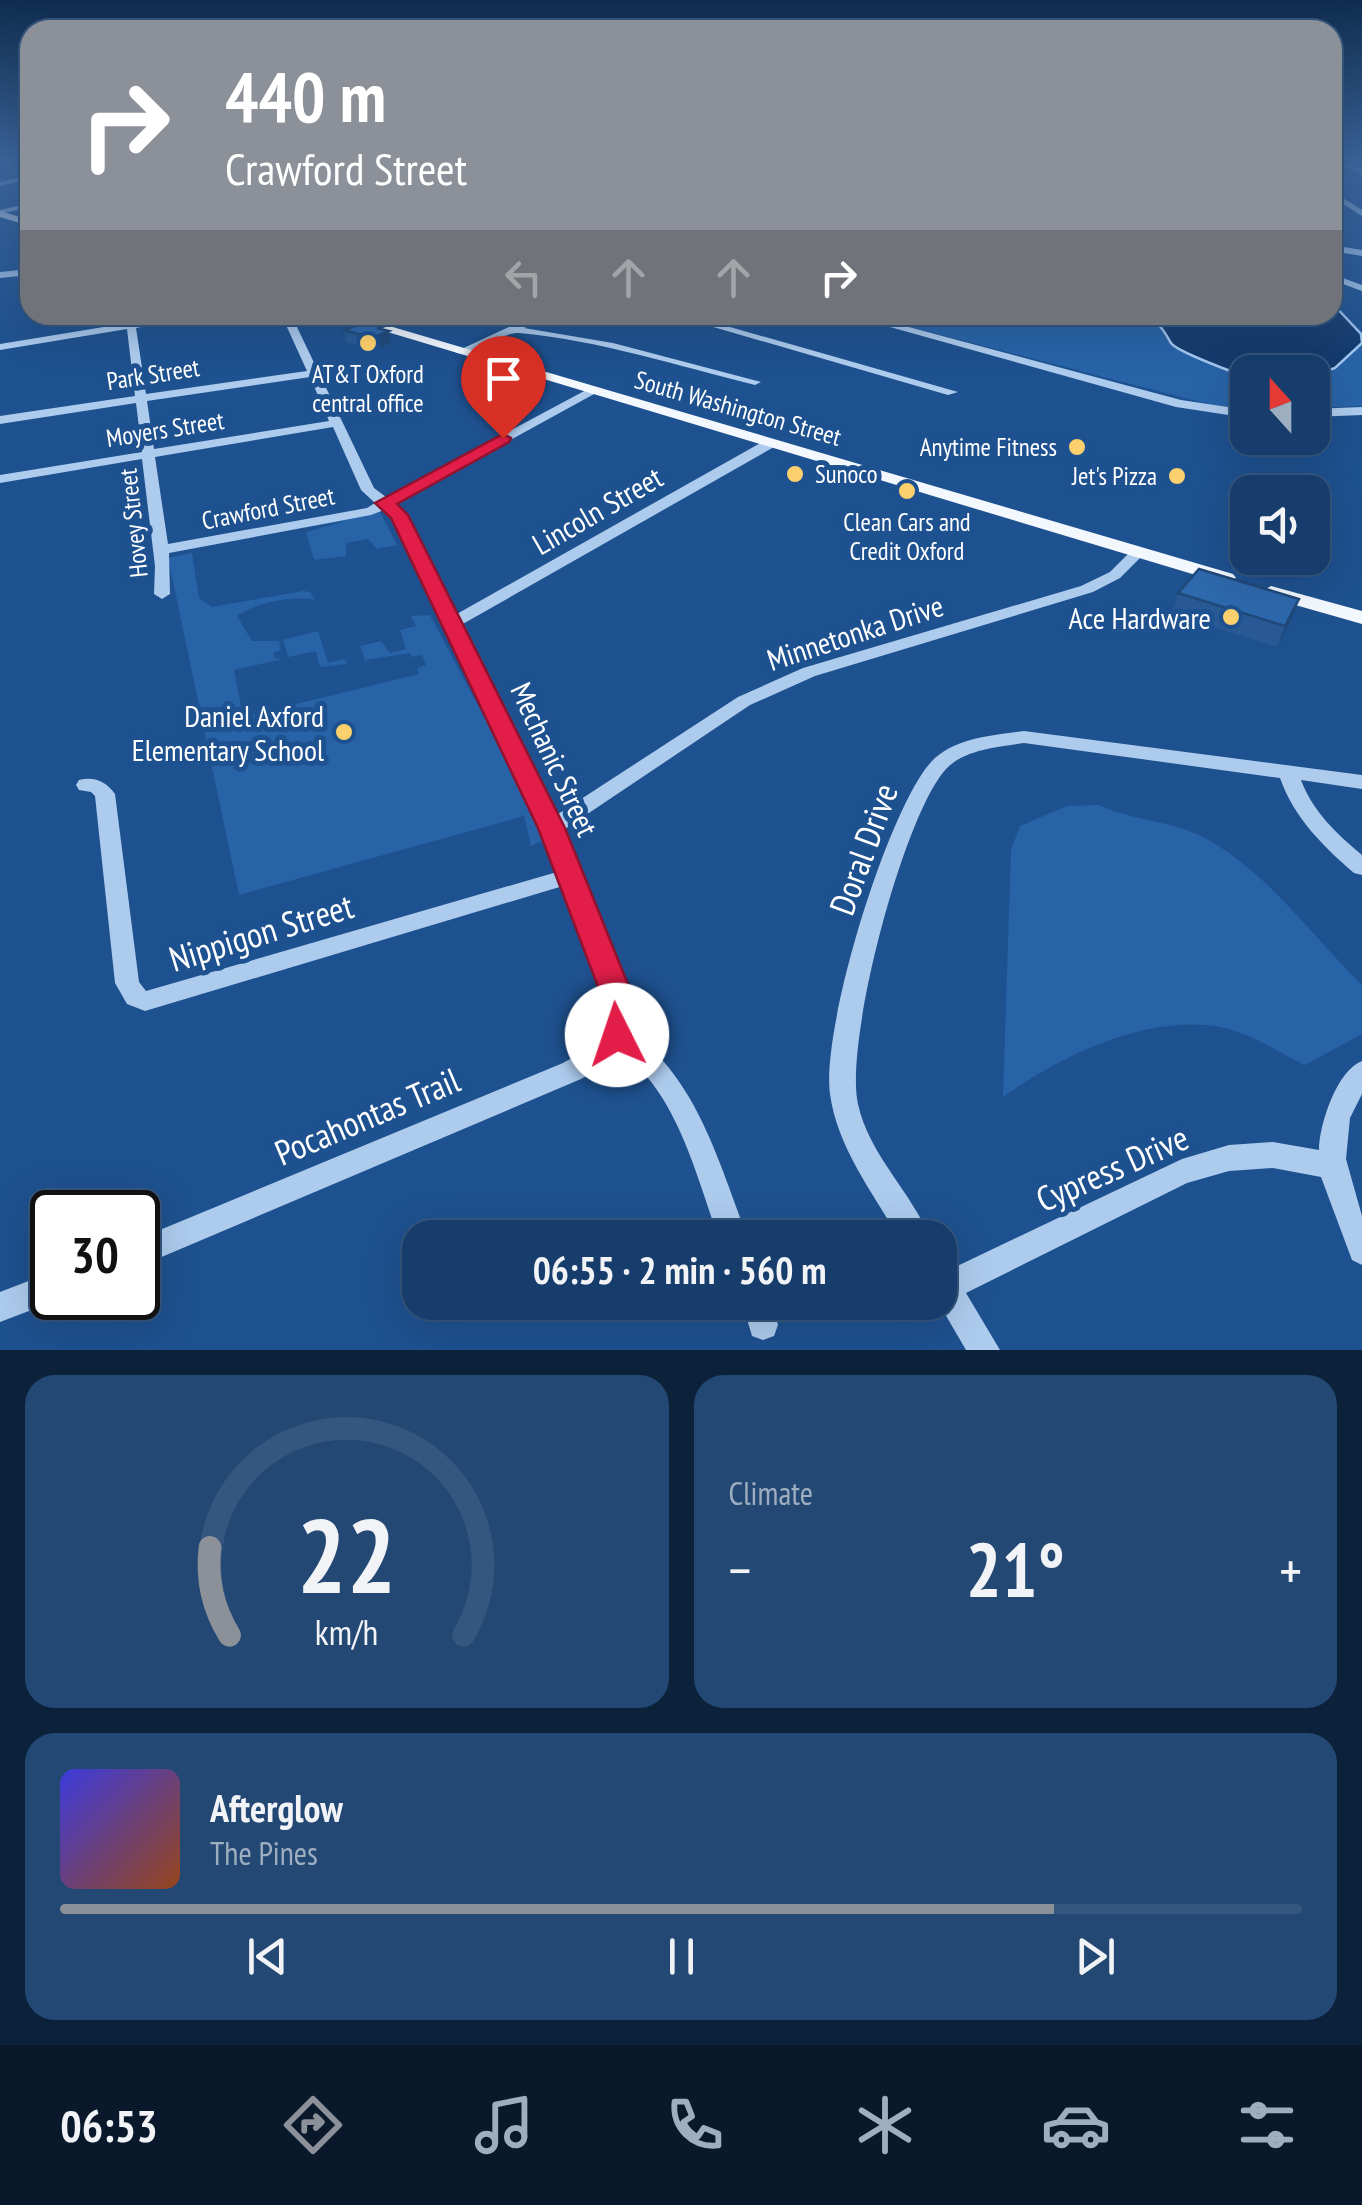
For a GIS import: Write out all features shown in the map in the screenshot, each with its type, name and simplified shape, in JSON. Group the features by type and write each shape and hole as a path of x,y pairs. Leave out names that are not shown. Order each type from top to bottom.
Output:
{"main road":[{"name":"South Washington Street","path":"383,325 460,352 1362,618"}],"street":[{"path":"101,325 102,333"},
{"path":"0,347 147,325"},
{"name":"Mechanic Street","path":"291,325 368,490 399,515 552,828 616,992 621,1016 617,1035"},
{"path":"460,352 521,325"},
{"path":"712,325 952,392"},
{"path":"889,325 1180,404 1230,411"},
{"name":"Hovey Street","path":"132,328 161,550 162,594"},
{"path":"512,329 622,348 755,382"},
{"name":"Park Street","path":"0,420 314,373"},
{"name":"Crawford Street","path":"161,550 371,512 592,391"},
{"path":"1330,412 1362,411"},
{"name":"Moyers Street","path":"0,479 337,423"},
{"name":"Lincoln Street","path":"453,622 769,444"},
{"name":"Minnetonka Drive","path":"552,828 765,689 809,672 1087,590 1116,575 1131,550"},
{"name":"Doral Drive","path":"906,1220 854,1128 842,1090 844,1035 884,878 923,787 939,765 974,747 1024,738 1362,782"},
{"path":"1288,772 1294,792 1314,824 1362,868"},
{"name":"Nippigon Street","path":"86,785 97,786 105,794 127,983 142,1000 570,876"},
{"path":"617,1035 642,1050 666,1080 726,1220"},
{"name":"Pocahontas Trail","path":"160,1244 572,1071 604,1052 617,1035"},
{"path":"1362,1072 1338,1105 1330,1132 1334,1166 1362,1250"},
{"name":"Cypress Drive","path":"957,1276 1182,1172 1229,1158 1273,1155 1334,1166"},
{"path":"0,1306 30,1294"},
{"path":"957,1305 984,1350"}],"shaded area":[{"path":"1342,313 1362,332 1362,406 1330,407 1330,355 1230,355 1230,407 903,325 1342,325"},
{"path":"1342,314 1361,334 1362,343 1330,370 1330,355 1230,355 1230,371 1175,347 1159,325 1342,325"},
{"path":"380,512 397,545 377,549 368,539 346,543 346,556 314,560 306,532 345,521 302,528"},
{"name":"Daniel Axford Elementary School","path":"192,553 199,598 212,607 303,591 310,592 315,600 274,601 237,616 252,641 279,641 281,650 273,653 275,658 283,659 234,670 243,717 419,674 417,668 426,665 422,655 412,657 410,653 365,660 360,646 381,641 390,653 406,649 400,630 416,626 411,616 430,615 483,715 489,712 546,839 531,846 524,816 239,895 168,558"},
{"path":"318,631 328,663 344,659 347,664 320,667 316,651 288,657 283,640"},
{"path":"1099,805 1203,837 1268,885 1362,985 1362,1034 1305,1065 1253,1038 1220,1027 1163,1027 1078,1053 1003,1097 1011,850 1020,826 1067,806"}],"building":[{"path":"375,325 389,331 372,338 344,330"},
{"path":"1199,569 1299,599 1285,626 1178,593"}],"place":[{"name":"AT&T Oxford central office","path":"368,343"},
{"name":"Anytime Fitness","path":"1077,447"},
{"name":"Sunoco","path":"795,474"},
{"name":"Jet's Pizza","path":"1177,476"},
{"name":"Clean Cars and Credit Oxford","path":"907,491"},
{"name":"Ace Hardware","path":"1231,617"},
{"name":"Daniel Axford Elementary School","path":"344,732"}],"route":[{"path":"503,438 384,503 399,515 552,828 616,992 621,1016 617,1035"}]}
